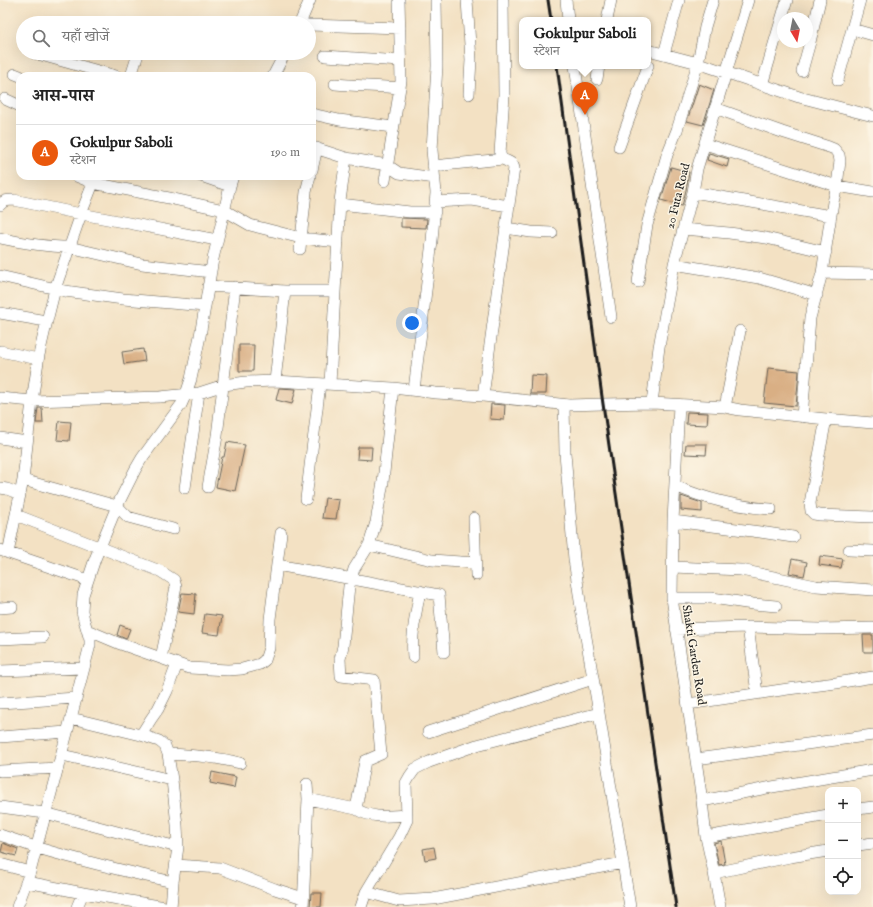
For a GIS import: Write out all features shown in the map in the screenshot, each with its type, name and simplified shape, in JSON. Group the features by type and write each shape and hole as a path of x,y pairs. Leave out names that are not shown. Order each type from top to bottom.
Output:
{"street":[{"path":"303,16 310,0"},
{"path":"385,181 401,81 399,0"},
{"path":"414,390 432,241 436,193 432,150 437,66 436,0"},
{"path":"468,0 471,60 469,94"},
{"path":"503,0 504,95 500,156 503,159"},
{"path":"566,0 568,17"},
{"path":"608,17 611,0"},
{"path":"664,54 679,0"},
{"path":"638,282 647,225 667,155 677,130 698,63 705,27 713,0"},
{"name":"20 Futa Road","path":"652,403 659,347 674,264 694,192 697,169 748,0"},
{"path":"762,85 787,0"},
{"path":"802,71 820,0"},
{"path":"838,80 860,0"},
{"path":"316,25 400,28"},
{"path":"852,29 873,35"},
{"path":"651,51 698,63 799,97 873,116"},
{"path":"326,56 400,60"},
{"path":"59,60 102,72"},
{"path":"132,72 136,60"},
{"path":"275,72 281,60"},
{"path":"575,69 611,317"},
{"path":"597,79 599,69"},
{"path":"620,146 647,69"},
{"path":"335,84 400,88"},
{"path":"4,99 16,104"},
{"path":"715,108 834,150 839,155 840,161 837,186 833,202 826,252 810,318 802,417"},
{"path":"316,115 339,120 394,127"},
{"path":"705,144 837,186 873,192"},
{"path":"316,148 346,158 387,166 398,173 435,178"},
{"path":"306,499 325,384 335,291 340,204 346,158"},
{"path":"433,166 503,159 514,165 483,396"},
{"path":"88,580 4,552 16,515 23,480 38,359 46,322 55,288 94,180 224,210 250,225 300,243 338,242"},
{"path":"300,243 306,192 309,180"},
{"path":"18,907 29,877 37,848 90,645 82,611 83,595 117,506 142,458 181,405 186,394 191,379 217,240 231,181"},
{"path":"694,192 831,216"},
{"path":"0,205 2,202 7,200 14,200 37,206 217,240"},
{"path":"340,204 410,212 472,200 509,206"},
{"path":"506,228 531,232 552,233"},
{"path":"683,229 766,238 826,252"},
{"path":"0,238 18,242 69,247 142,264 211,272"},
{"path":"674,264 759,278 816,295"},
{"path":"822,273 873,274"},
{"path":"0,276 65,291 123,299 205,306"},
{"path":"208,286 285,291 335,291"},
{"path":"208,487 224,385 235,287"},
{"path":"275,381 285,291"},
{"path":"0,313 46,322"},
{"path":"724,407 740,331"},
{"path":"0,352 38,359"},
{"path":"0,398 32,401 160,397 199,393 224,385 246,382 275,381 393,388 564,404 652,403 724,407 826,420 873,423"},
{"path":"356,809 365,761 381,754 374,680 341,676 340,659 343,646 349,586 354,570 369,545 376,522 383,482 393,388"},
{"path":"185,488 199,393"},
{"path":"564,404 565,453 574,559 580,608 599,713 630,907"},
{"name":"Shakti Garden Road","path":"679,404 673,521 672,598 706,837 720,907"},
{"path":"826,420 810,503 811,511 814,514 820,515 873,517"},
{"path":"0,438 27,442"},
{"path":"23,480 117,506 128,517 173,529"},
{"path":"675,486 732,504 752,508 771,509"},
{"path":"0,488 20,494"},
{"path":"16,515 160,571 174,580 176,587 161,658"},
{"path":"474,518 476,575"},
{"path":"673,521 793,537"},
{"path":"87,630 189,668 228,670 242,669 260,664 265,660 269,648 270,619 280,533"},
{"path":"369,545 432,560 475,563"},
{"path":"850,550 873,551"},
{"path":"277,565 439,594 444,652"},
{"path":"673,567 741,570 816,586 873,590"},
{"path":"413,657 413,631 420,591"},
{"path":"672,598 712,598 776,606"},
{"path":"0,608 12,607"},
{"path":"748,627 757,693"},
{"path":"676,629 748,627 819,629 873,628"},
{"path":"0,639 43,637"},
{"path":"141,735 158,709 167,691 177,664"},
{"path":"0,671 83,668"},
{"path":"688,704 873,677"},
{"path":"428,732 593,679"},
{"path":"0,702 76,698"},
{"path":"361,907 366,892 399,837 407,820 406,783 415,769 429,762 477,745 599,713"},
{"path":"71,718 141,735 159,741 165,746 168,754 172,780 178,847 171,907"},
{"path":"0,737 67,732"},
{"path":"696,759 873,735"},
{"path":"168,754 224,759 240,763"},
{"path":"62,755 172,780"},
{"path":"0,771 58,768"},
{"path":"702,801 772,786 873,770"},
{"path":"176,865 220,868 275,889 303,902 306,864 307,784"},
{"path":"308,799 356,809 362,813 376,816 407,815"},
{"path":"0,807 46,813 178,847"},
{"path":"861,809 873,807"},
{"path":"706,837 825,816"},
{"path":"0,835 37,848 173,882"},
{"path":"861,845 873,843"},
{"path":"714,872 825,852"},
{"path":"366,892 398,900 433,899 623,863"},
{"path":"0,864 29,877 83,893 165,907"},
{"path":"77,907 83,893"}],"building":[{"path":"699,84 714,90 703,125 687,121"},
{"path":"709,153 729,159 727,167 707,160"},
{"path":"671,167 689,172 682,206 661,200"},
{"path":"401,218 427,219 426,228 401,227"},
{"path":"239,345 254,345 253,371 239,371"},
{"path":"143,349 145,361 124,364 122,352"},
{"path":"768,368 799,371 796,406 764,403"},
{"path":"531,375 547,376 546,394 530,394"},
{"path":"279,388 296,389 292,404 276,400"},
{"path":"491,404 505,405 504,420 490,419"},
{"path":"38,408 42,408 43,423 36,423"},
{"path":"687,412 708,413 707,425 686,424"},
{"path":"59,421 71,422 69,441 57,440"},
{"path":"227,442 245,445 235,491 216,487 222,457 224,457"},
{"path":"686,444 707,444 706,455 685,454"},
{"path":"358,447 372,447 371,460 357,459"},
{"path":"681,496 702,503 702,512 681,510"},
{"path":"325,498 339,500 336,519 322,518"},
{"path":"820,556 843,559 841,568 819,565"},
{"path":"792,559 807,562 804,576 789,573"},
{"path":"182,593 196,594 194,614 178,612"},
{"path":"205,614 222,616 219,635 202,633"},
{"path":"120,625 130,629 126,639 117,635"},
{"path":"863,635 873,635 873,652 864,652"},
{"path":"212,772 236,777 234,788 210,783"},
{"path":"721,841 725,864 719,865 714,843"},
{"path":"3,843 18,849 16,856 1,852"},
{"path":"434,847 436,858 425,860 423,849"},
{"path":"311,893 322,893 321,907 310,907"}],"railway":[{"path":"548,0 551,17"},
{"path":"557,69 603,404 676,907"}],"place":[{"name":"Gokulpur Saboli","path":"585,115"}]}
